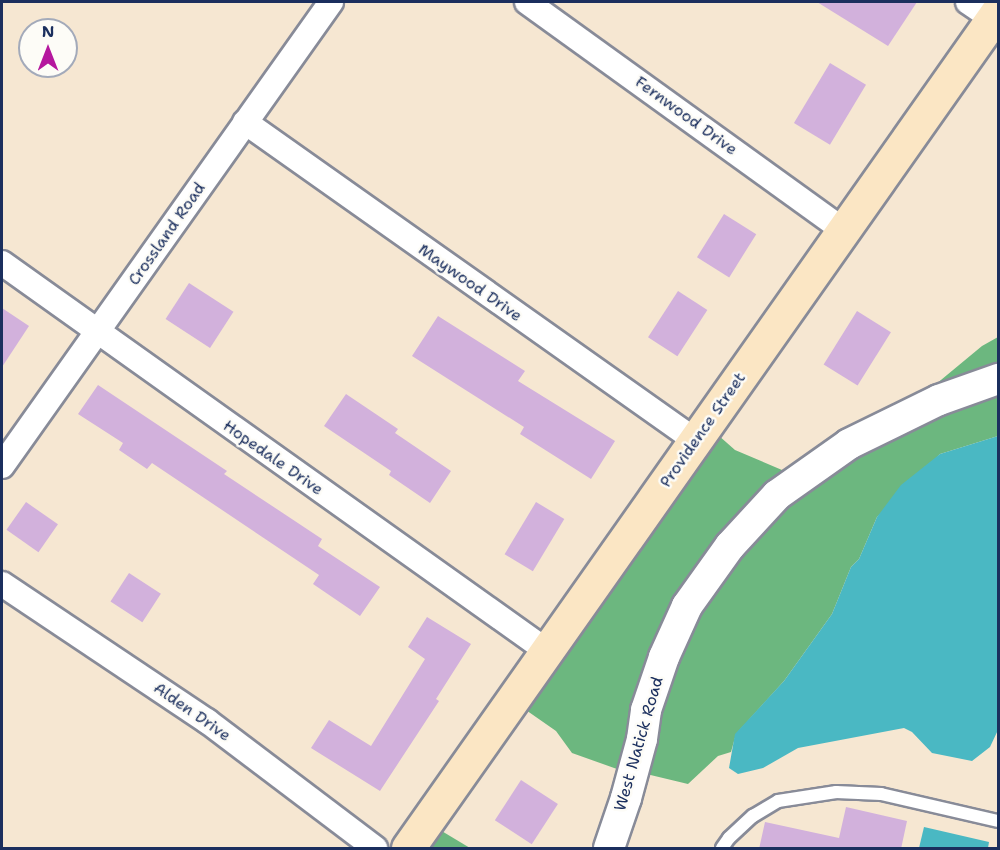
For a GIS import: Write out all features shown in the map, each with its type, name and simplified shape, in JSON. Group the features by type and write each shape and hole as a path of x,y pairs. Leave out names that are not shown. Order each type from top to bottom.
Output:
{"main road":[{"name":"Providence Street","path":"408,849 844,231 986,10"}],"street":[{"name":"Crossland Road","path":"2,466 331,2"},
{"name":"Fernwood Drive","path":"527,2 844,231"},
{"name":"Maywood Drive","path":"245,122 696,441"},
{"name":"Hopedale Drive","path":"2,263 99,330 227,426 547,651"},
{"name":"West Natick Road","path":"609,849 642,739 646,710 664,657 687,606 730,546 777,495 849,444 939,400 999,379"},
{"name":"Alden Drive","path":"2,585 207,721 375,849"}],"lane":[{"path":"722,849 729,838 753,816 778,801 836,792 881,794 999,821"}],"green space":[{"path":"998,337 998,436 940,454 877,517 859,559 851,567 832,614 784,681 736,734 731,752 718,756 688,784 638,772 631,774 572,753 556,731 513,701 710,428 735,450 782,470 809,464 918,399 982,346"},
{"path":"430,824 470,848 408,848"}],"water":[{"path":"998,436 998,730 990,747 972,761 932,753 912,732 904,728 798,748 763,768 738,774 729,768 735,734 784,681 832,614 851,567 859,559 877,517 901,485 940,454"},
{"path":"924,827 989,842 988,848 919,848"}],"building":[{"path":"817,2 917,2 888,46"},
{"path":"830,63 866,85 830,145 794,123"},
{"path":"724,214 756,234 729,277 697,257"},
{"path":"189,283 233,312 210,348 166,319"},
{"path":"678,291 707,310 677,356 648,337"},
{"path":"2,308 29,326 2,367"},
{"path":"857,311 891,332 858,386 824,364"},
{"path":"438,316 525,371 518,381 615,441 591,479 520,434 524,427 412,356"},
{"path":"98,385 227,471 224,474 322,539 318,546 380,587 360,616 313,584 319,575 152,463 147,469 119,450 123,443 78,414"},
{"path":"346,394 398,429 395,433 451,471 430,503 389,475 391,471 324,426"},
{"path":"26,502 58,524 38,552 6,530"},
{"path":"536,502 564,519 533,571 505,554"},
{"path":"129,573 161,594 142,622 110,602"},
{"path":"427,617 471,644 436,699 439,701 380,791 311,748 329,720 371,746 425,659 408,647"},
{"path":"521,780 558,804 532,844 495,820"},
{"path":"846,807 907,821 901,849 759,849 765,822 839,838"}]}
